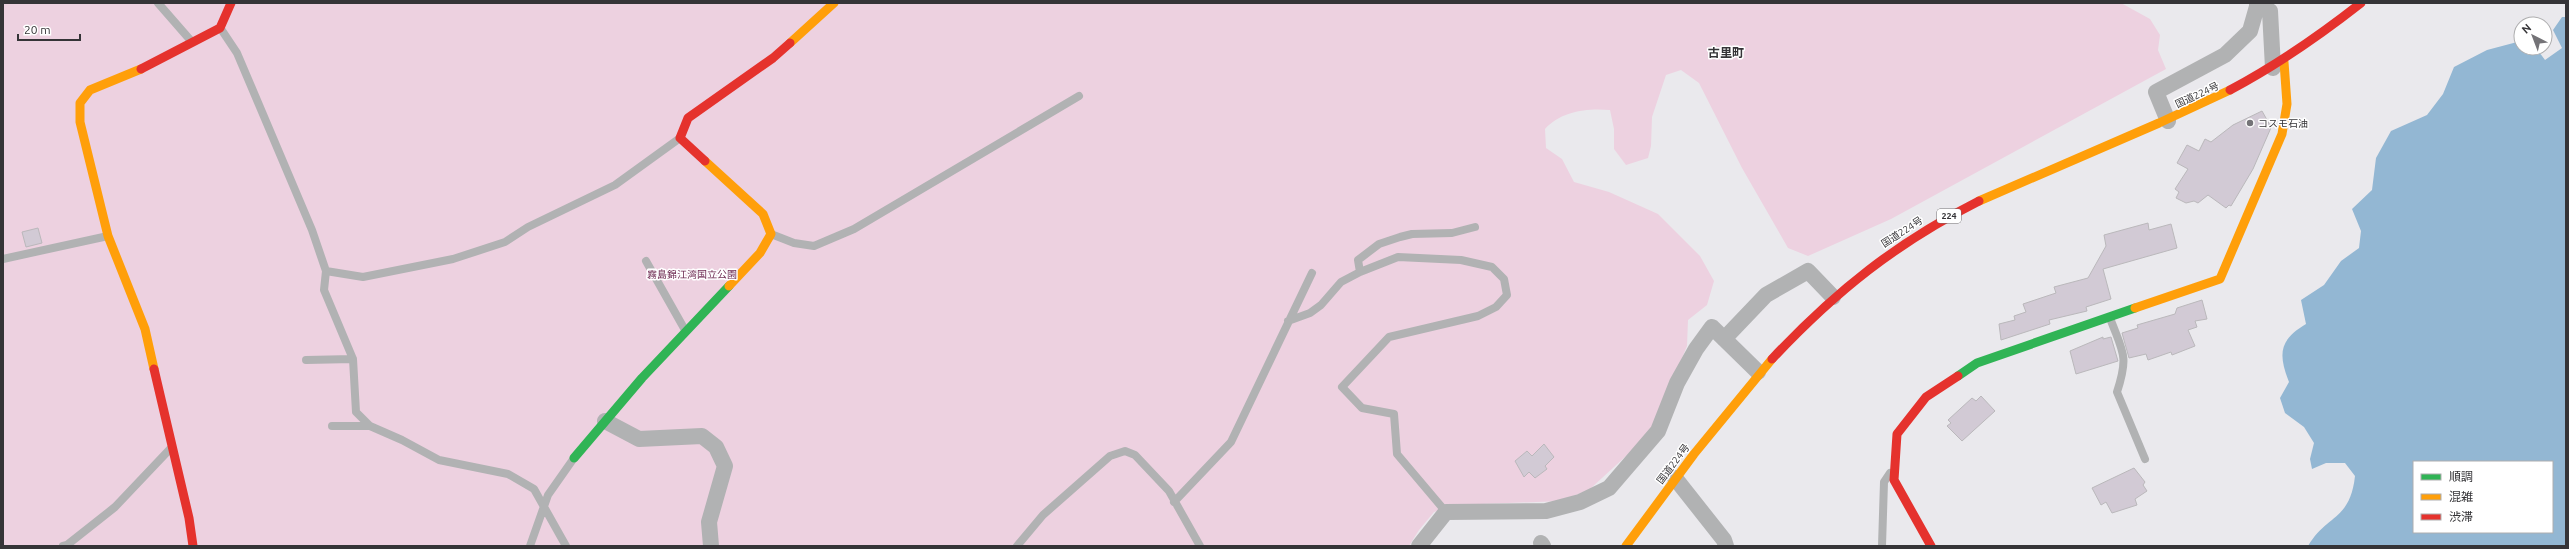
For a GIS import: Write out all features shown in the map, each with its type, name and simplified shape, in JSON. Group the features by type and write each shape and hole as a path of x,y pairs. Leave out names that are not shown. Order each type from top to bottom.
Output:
{"main road":[{"path":"193,546 189,518 145,328 108,236 80,122 80,103 90,90 158,62 220,28 231,3"},
{"path":"574,458 605,421 760,253 771,234 763,214 680,138 688,118 773,58 834,3"},
{"name":"国道224号","path":"1626,546 1675,478 1758,372 1833,297 1885,256 1941,220 1996,192 2168,121 2242,86 2278,65 2361,3"},
{"path":"1931,546 1894,480 1897,434 1926,397 1977,363 2220,279 2282,134 2287,104 2278,65"}],"street":[{"path":"2168,121 2156,92 2225,55 2250,31 2258,3 2270,11 2278,65"},
{"path":"1724,339 1766,296 1808,271 1833,297"},
{"path":"1419,546 1446,512 1546,511 1580,502 1610,488 1658,431 1677,383 1696,348 1712,327 1758,372"},
{"path":"605,421 639,439 702,436 716,447 725,466 709,522 711,546"},
{"path":"1675,478 1724,540 1726,546"}],"lane":[{"path":"158,3 193,43"},
{"path":"220,28 237,53 312,230 326,271 324,290 353,359 356,412 370,426 402,440 439,460 508,474 534,489 545,506 566,546"},
{"path":"771,234 794,243 814,246 840,234 1079,96"},
{"path":"326,271 363,277 453,258 505,242 528,227 615,185 680,138"},
{"path":"1360,272 1358,260 1379,244 1412,234 1452,233 1475,227"},
{"path":"3,259 108,236"},
{"path":"1288,321 1310,313 1321,305 1341,282 1360,272 1398,257 1461,260 1492,267 1504,279 1507,295 1496,307 1478,316 1389,337 1342,387 1362,408 1394,414 1398,454 1446,512"},
{"path":"646,261 686,332"},
{"path":"1174,502 1231,442 1312,273"},
{"path":"2110,317 2125,358 2125,369 2117,392 2145,459"},
{"path":"306,360 353,359"},
{"path":"332,426 370,426"},
{"path":"62,546 67,545 115,507 172,447"},
{"path":"1017,546 1054,505 1110,456 1125,451 1135,455 1169,491 1200,546"},
{"path":"530,546 548,495 574,458"},
{"path":"1882,546 1884,482 1895,466"}],"green space":[{"name":"霧島錦江湾国立公園","path":"3,3 2121,3 2150,19 2160,35 2158,50 2166,69 1891,219 1808,256 1788,248 1742,168 1699,83 1681,70 1666,75 1652,117 1651,146 1648,158 1626,165 1614,149 1614,129 1610,110 1584,110 1559,118 1551,123 1545,129 1546,148 1562,159 1574,182 1609,192 1658,214 1700,256 1714,281 1707,305 1688,320 1687,346 1650,434 1590,489 1562,501 1456,505 1434,512 1419,530 1409,546 3,546"}],"water":[{"path":"2562,17 2566,17 2566,546 2308,546 2315,536 2343,509 2352,491 2355,476 2345,463 2326,463 2312,469 2310,459 2314,443 2304,427 2285,413 2280,398 2289,382 2283,363 2283,348 2290,336 2306,324 2301,300 2324,285 2341,261 2359,248 2361,231 2352,209 2372,190 2376,158 2391,131 2427,115 2443,94 2454,67 2487,50 2513,43 2513,56 2542,56 2545,60 2553,56 2553,54 2562,48 2553,30"}],"building":[{"path":"2262,111 2271,127 2253,169 2231,206 2229,205 2226,208 2208,195 2198,203 2194,201 2186,203 2176,198 2179,192 2175,189 2188,169 2177,163 2187,145 2199,151 2205,139 2211,142 2233,125"},
{"path":"2148,223 2149,230 2171,224 2177,248 2103,269 2111,299 2086,307 2087,311 2049,320 2050,324 2001,340 1999,324 2015,320 2014,316 2026,312 2023,304 2056,293 2054,287 2088,278 2106,246 2104,235"},
{"path":"38,228 42,243 26,247 22,232"},
{"path":"2202,300 2207,319 2195,321 2197,327 2188,330 2195,346 2172,355 2171,352 2148,360 2146,354 2129,358 2122,333 2138,328 2137,325 2175,314 2177,308"},
{"path":"2103,337 2103,339 2111,337 2118,361 2076,374 2070,351"},
{"path":"1981,396 1995,411 1962,441 1947,426 1951,423 1948,420 1972,398 1976,401"},
{"path":"1544,444 1554,457 1545,466 1547,469 1535,478 1529,472 1524,477 1515,461 1527,451 1532,456"},
{"path":"2134,468 2145,482 2143,485 2147,491 2135,499 2137,505 2112,513 2106,502 2101,505 2092,488"}],"traffic: fast":[{"path":"574,458 642,378 729,286"},
{"path":"1958,376 1977,363 2135,308"}],"traffic: slow":[{"path":"790,43 834,3"},
{"path":"2135,308 2220,279 2282,134 2287,104 2284,62"},
{"path":"141,69 90,90 80,103 80,122 108,236 145,329 154,369"},
{"path":"1979,201 2159,123 2230,90"},
{"path":"705,161 763,214 771,234 760,253 729,286"},
{"path":"1626,546 1694,454 1772,359"}],"traffic: jam":[{"path":"141,69 220,28 231,3"},
{"path":"2230,90 2297,50 2361,3"},
{"path":"705,161 680,138 688,118 773,58 790,43"},
{"path":"1772,359 1796,334 1868,270 1921,234 1979,201"},
{"path":"154,369 189,518 193,546"},
{"path":"1931,546 1894,480 1897,434 1926,397 1958,376"}],"place":[{"name":"コスモ石油","path":"2250,123"}],"district":[{"name":"古里町","path":"1726,52"}]}
